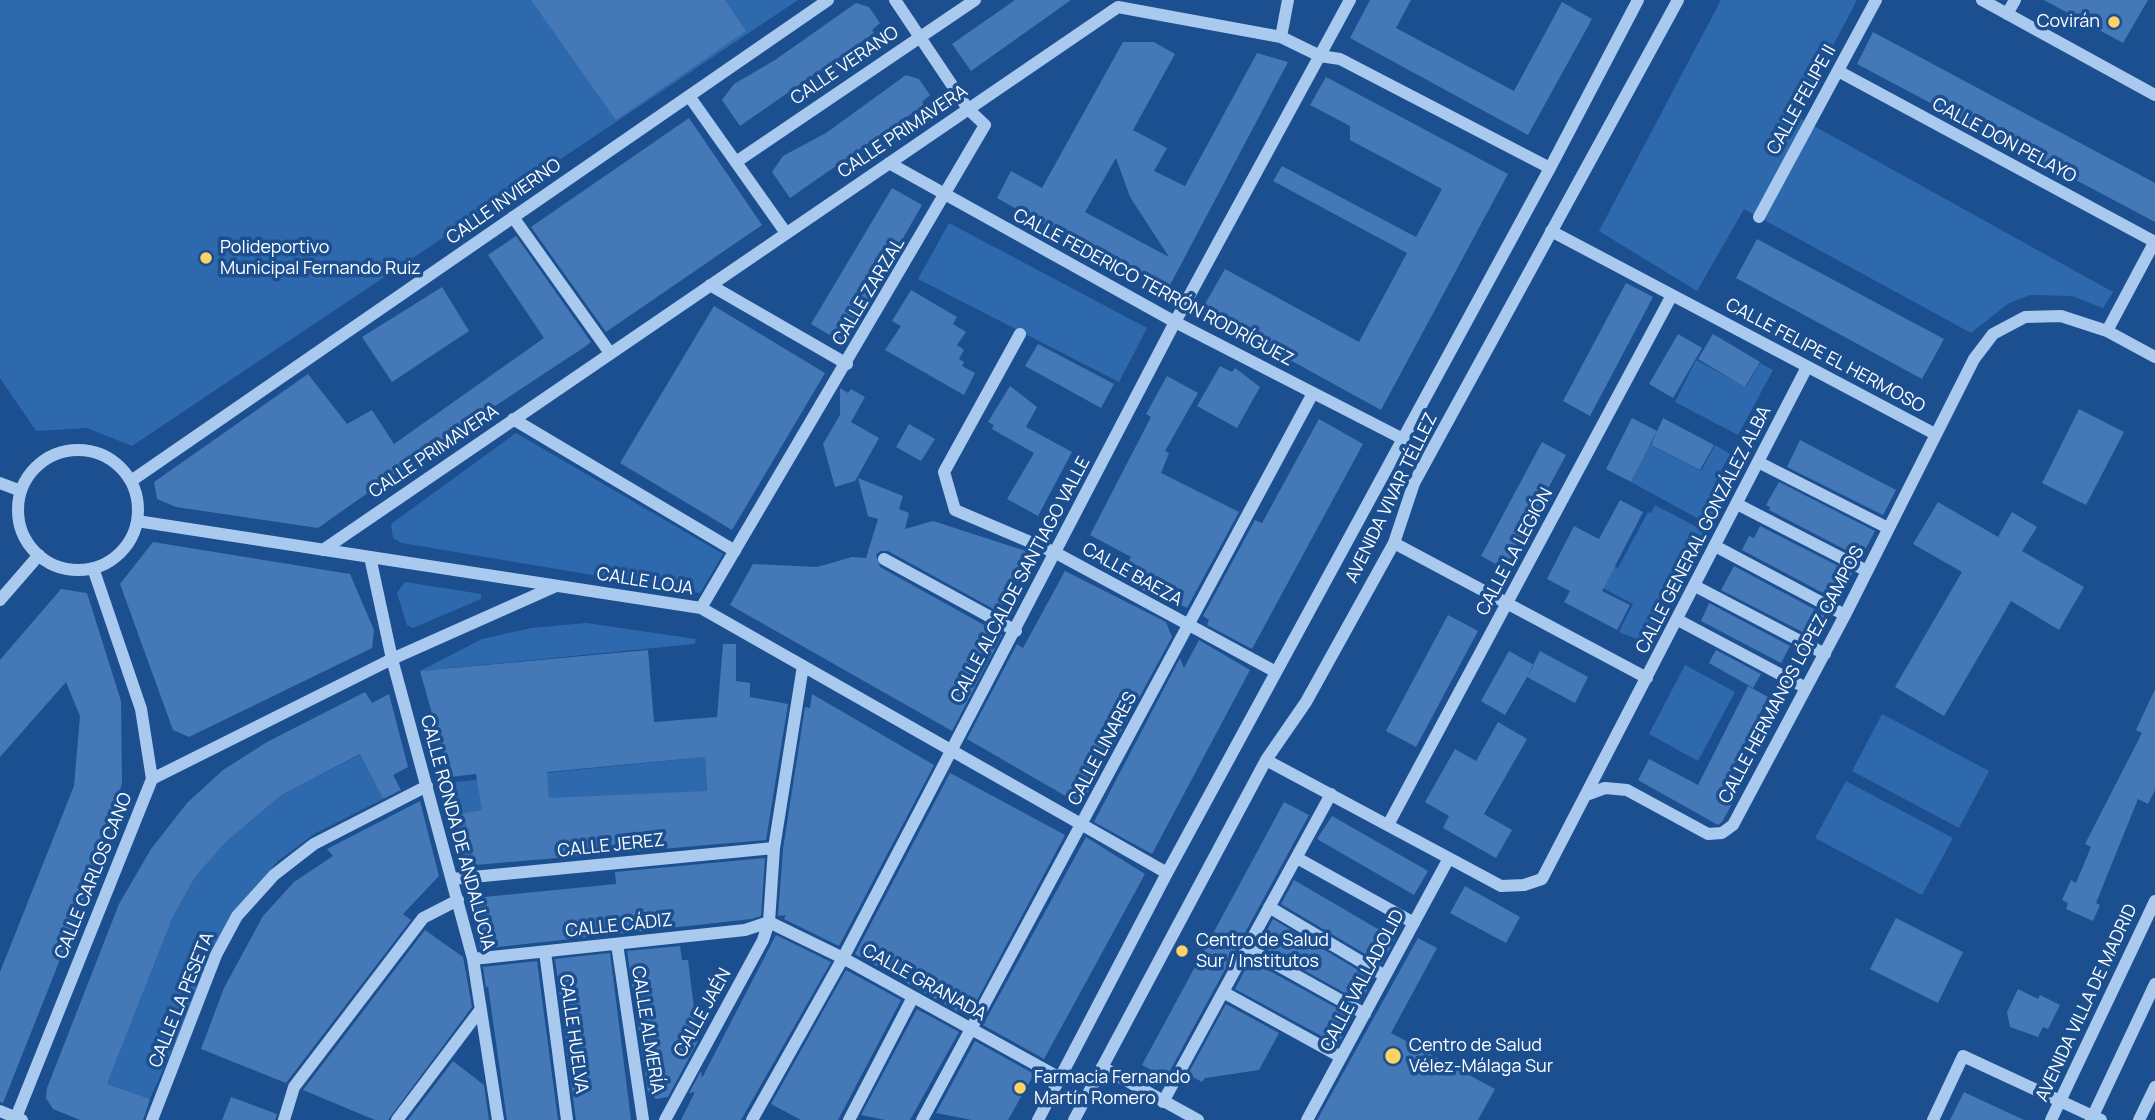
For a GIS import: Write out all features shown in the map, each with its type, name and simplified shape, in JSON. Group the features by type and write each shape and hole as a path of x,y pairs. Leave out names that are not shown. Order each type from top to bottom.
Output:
{"street":[{"name":"CALLE INVIERNO","path":"131,481 828,0"},
{"name":"CALLE ZARZAL","path":"701,608 946,197 985,125 968,109 894,0"},
{"name":"CALLE VERANO","path":"736,162 975,0"},
{"path":"1281,37 1288,0"},
{"name":"CALLE ALCALDE SANTIAGO VALLE","path":"752,1120 843,958 1175,322 1350,0"},
{"name":"AVENIDA VIVAR TÉLLEZ","path":"1038,1120 1167,873 1550,169 1637,0"},
{"name":"AVENIDA VIVAR TÉLLEZ","path":"1074,1120 1266,760 1306,702 1394,544 1415,483 1678,0"},
{"name":"CALLE FELIPE II","path":"1759,217 1876,0"},
{"path":"1983,0 2155,95"},
{"path":"2007,14 2015,0"},
{"name":"CALLE PRIMAVERA","path":"323,550 1118,7 1281,37 1320,55 1340,59 1550,169"},
{"name":"CALLE DON PELAYO","path":"1838,71 2155,242"},
{"path":"689,96 786,233"},
{"name":"CALLE FEDERICO TERRÓN RODRÍGUEZ","path":"889,163 1175,322 1403,439"},
{"path":"513,217 610,353"},
{"name":"CALLE FELIPE EL HERMOSO","path":"1551,231 1936,434 1974,359 1993,334 2025,317 2061,316 2107,331 2155,357"},
{"path":"2107,331 2155,242"},
{"path":"710,285 847,364"},
{"name":"CALLE LA LEGIÓN","path":"1388,825 1672,295"},
{"name":"CALLE BAEZA","path":"1020,334 944,472 955,510 1056,553 1276,672"},
{"name":"CALLE GENERAL GONZÁLEZ ALBA","path":"1394,544 1647,678 1807,367"},
{"name":"CALLE LINARES","path":"922,1120 1313,393"},
{"path":"513,419 735,551"},
{"name":"CALLE HERMANOS LÓPEZ CAMPOS","path":"1586,794 1605,788 1627,790 1708,834 1722,833 1733,825 1825,654 1936,434"},
{"path":"73,450 96,452 116,463 131,481 138,501 138,521 129,542 114,558 93,568 74,570 55,565 38,555 24,537 18,514 21,491 32,471 50,456 73,450"},
{"path":"1758,462 1888,528"},
{"path":"0,483 21,491"},
{"path":"1737,504 1867,571"},
{"name":"CALLE LOJA","path":"138,521 701,608 1167,873"},
{"path":"1715,546 1845,615"},
{"path":"0,600 38,555"},
{"name":"CALLE RONDA DE ANDALUCIA","path":"370,557 393,659 473,959 498,1120"},
{"path":"884,559 1016,631"},
{"path":"93,568 141,709 152,779"},
{"name":"CALLE CARLOS CANO","path":"18,1119 152,779 393,659 557,586"},
{"path":"1695,586 1825,654"},
{"path":"1678,620 1806,688"},
{"name":"CALLE JAÉN","path":"665,1120 763,940 769,922 774,848 803,666"},
{"path":"1266,760 1501,886 1524,886 1542,879 1647,678"},
{"name":"CALLE LA PESETA","path":"152,1120 216,955 237,915 274,875 314,844 427,786"},
{"path":"1163,1102 1331,794"},
{"name":"CALLE JEREZ","path":"452,879 774,848"},
{"path":"1297,858 1414,923"},
{"name":"CALLE VALLADOLID","path":"1307,1120 1449,858"},
{"path":"284,1120 294,1087 423,918 458,900"},
{"name":"AVENIDA VILLA DE MADRID","path":"2051,1120 2155,901"},
{"path":"1269,907 1385,976"},
{"name":"CALLE GRANADA","path":"769,922 843,958 1060,1078"},
{"name":"CALLE CÁDIZ","path":"473,959 745,930 769,922"},
{"name":"CALLE ALMERÍA","path":"617,944 643,1120"},
{"path":"1247,948 1365,1014"},
{"name":"CALLE HUELVA","path":"545,952 567,1120"},
{"path":"1933,1120 1963,1056 2095,1119 2155,984"},
{"path":"1223,992 1341,1058"},
{"path":"849,1120 913,997"},
{"path":"397,1120 481,1009"},
{"path":"1102,1067 1198,1120"},
{"path":"2139,1120 2155,1087"},
{"path":"762,1103 766,1120"},
{"path":"0,1111 18,1119"}],"shaded area":[{"name":"Polideportivo Municipal Fernando Ruiz","path":"0,0 798,0 132,446 87,428 36,431 0,378"},
{"path":"1721,0 1857,0 1796,116 2113,292 2103,308 2072,296 2030,295 2009,303 1971,333 1744,209 1697,291 1599,231"},
{"path":"949,223 1147,328 1119,382 918,279"},
{"path":"1696,360 1746,387 1760,363 1773,370 1738,435 1675,402"},
{"path":"516,433 723,554 700,593 402,543 393,538 391,524"},
{"path":"1650,445 1701,471 1715,445 1730,454 1714,484 1726,491 1708,524 1631,482"},
{"path":"1655,505 1704,531 1652,632 1639,640 1619,632 1633,604 1584,578 1595,557 1618,568 1648,512 1651,513"},
{"path":"405,582 481,594 481,599 413,628 407,625 397,593"},
{"path":"586,623 696,639 695,644 420,671 482,639 531,628"},
{"path":"1685,665 1735,692 1698,761 1649,734"},
{"path":"1882,714 1989,771 1959,828 1852,771"},
{"path":"363,753 365,764 383,799 314,834 278,861 233,912 150,1099 107,1084 172,919 195,877 226,842 280,796"},
{"path":"705,757 707,795 565,798 464,813 475,865 466,867 446,783"},
{"path":"1846,781 1953,838 1922,895 1815,838"}],"building":[{"path":"531,0 725,0 746,31 616,120"},
{"path":"1015,0 1071,0 971,71 952,44"},
{"path":"1370,0 1411,0 1396,28 1514,91 1562,2 1592,19 1528,135 1350,38"},
{"path":"2044,0 2148,0 2123,43"},
{"path":"856,3 869,7 880,23 872,30 874,33 740,126 722,100 734,84 775,60"},
{"path":"1873,32 2155,183 2155,222 1857,64"},
{"path":"1123,42 1154,42 1175,54 1133,130 1167,148 1154,171 1185,186 1257,53 1288,62 1170,285 1159,288 997,198 1011,171 1042,188","holes":["1116,158 1130,197 1169,257 1085,212"]},
{"path":"906,75 919,79 930,95 922,102 924,105 790,198 772,172 783,156 826,133"},
{"path":"1326,77 1508,174 1381,410 1201,311 1225,269 1359,342 1407,253 1273,181 1282,166 1416,237 1442,189 1350,140 1350,126 1310,105"},
{"path":"689,118 762,225 606,332 531,227"},
{"path":"892,188 922,205 843,343 811,324"},
{"path":"516,236 591,342 586,346 433,447 318,528 176,507 157,499 154,482 308,374 347,424 372,410 394,444 544,338 488,255"},
{"path":"1757,239 1944,339 1922,379 1736,278"},
{"path":"1626,283 1653,297 1590,416 1563,401"},
{"path":"442,287 469,331 392,382 362,337"},
{"path":"911,290 957,317 953,324 966,332 957,345 964,350 959,359 964,362 962,366 975,373 964,395 885,350 901,326 892,321"},
{"path":"714,306 825,373 732,530 620,463"},
{"path":"1678,334 1702,348 1673,398 1649,384"},
{"path":"1713,334 1760,362 1745,387 1698,359"},
{"path":"1038,344 1114,384 1101,408 1025,366"},
{"path":"1220,366 1232,372 1235,368 1260,387 1237,428 1197,406"},
{"path":"1167,376 1198,393 1165,451 1169,453 1161,473 1239,512 1187,608 1153,591 1156,597 1119,577 1131,557 1090,535 1151,417 1146,414"},
{"path":"1010,386 1037,407 1026,427 1072,452 1038,516 1007,499 1034,453 992,429 994,425 988,422"},
{"path":"840,388 848,393 851,389 865,397 851,422 879,438 855,481 835,487 823,444 840,415"},
{"path":"2079,409 2124,432 2086,505 2042,483"},
{"path":"1632,418 1657,431 1631,482 1606,469"},
{"path":"1663,418 1714,445 1700,470 1651,445"},
{"path":"1319,419 1363,444 1252,649 1207,625 1209,620 1203,616 1255,520 1262,523"},
{"path":"909,424 935,439 921,461 896,447"},
{"path":"1800,440 1896,490 1883,515 1787,467"},
{"path":"1542,442 1566,455 1505,569 1481,556"},
{"path":"858,478 903,496 899,509 909,513 905,529 933,521 1032,553 999,612 888,551 880,551 876,555 880,567 1002,635 952,731 730,605 753,564 817,567 852,557 866,558 878,519 868,516"},
{"path":"1779,482 1875,531 1861,558 1769,510 1770,507 1766,505"},
{"path":"1620,500 1643,512 1602,591 1630,605 1617,630 1564,602 1570,591 1547,579 1574,526 1599,539"},
{"path":"1938,502 1998,537 2012,512 2037,527 2022,551 2084,587 2059,630 2011,601 1944,716 1895,687 1962,572 1913,544"},
{"path":"1760,526 1852,573 1838,601 1742,550 1749,536 1754,538"},
{"path":"153,542 350,574 374,630 372,648 189,737 173,730 120,584"},
{"path":"1734,566 1829,617 1818,640 1721,590"},
{"path":"1065,571 1166,622 1172,637 1081,805 967,739 1017,644 1023,648"},
{"path":"61,589 87,593 121,701 122,783 102,854 3,1103 0,1102 0,972 74,786 80,716 66,682 0,757 0,660"},
{"path":"1709,603 1790,646 1781,663 1701,621"},
{"path":"1448,615 1478,631 1416,747 1386,731"},
{"path":"1199,640 1250,670 1152,854 1094,822 1180,658 1184,668"},
{"path":"723,644 736,644 736,681 750,683 750,697 788,704 766,840 475,865 463,813 482,810 476,774 450,777 420,671 648,650 654,722 717,717","holes":["705,757 707,791 549,798 547,772"]},
{"path":"1716,650 1761,674 1753,688 1709,663"},
{"path":"1509,651 1534,665 1505,715 1481,701"},
{"path":"1540,651 1588,677 1575,703 1527,677"},
{"path":"1748,686 1768,697 1718,796 1732,804 1722,822 1718,825 1638,780 1649,759 1698,785"},
{"path":"2155,689 2155,790 2148,804 2138,799 2096,903 2100,905 2093,921 2066,909 2068,903 2062,900 2071,880 2076,883 2091,847 2085,844 2142,733 2136,730"},
{"path":"365,692 372,703 389,694 408,767 393,775 401,790 383,799 360,754 280,796 226,842 195,877 172,919 107,1084 150,1099 143,1120 80,1120 53,1109 46,1098 47,1088 119,904 151,849 187,803 223,770 267,742"},
{"path":"812,694 934,765 839,946 784,919 786,915 778,916 783,849 805,707 810,708"},
{"path":"1498,722 1527,739 1484,814 1512,830 1496,858 1443,828 1449,816 1425,802 1455,749 1476,761"},
{"path":"950,773 1065,835 968,1017 855,954"},
{"path":"420,801 439,876 403,914 411,920 286,1083 201,1049 224,988 263,916 294,882 333,856 327,849"},
{"path":"1284,802 1309,815 1166,1078 1142,1065"},
{"path":"1332,816 1428,871 1414,895 1317,839"},
{"path":"1086,837 1145,874 1044,1059 983,1025"},
{"path":"765,858 761,916 480,949 474,898 616,884 615,872"},
{"path":"1294,880 1395,939 1382,964 1281,904"},
{"path":"1465,886 1520,917 1506,943 1450,913"},
{"path":"1896,918 1963,952 1938,1003 1870,969"},
{"path":"1273,919 1373,979 1361,1002 1259,945"},
{"path":"425,930 463,957 472,1007 388,1120 375,1120 303,1090"},
{"path":"776,935 831,962 741,1120 681,1120 695,1092 689,1093 701,1071 702,1078"},
{"name":"Centro de Salud Vélez-Málaga Sur","path":"1418,938 1437,948 1391,1033 1495,1089 1478,1120 1317,1120"},
{"path":"680,946 682,960 688,960 698,1041 668,1097 656,1099 648,1093 627,951"},
{"path":"610,953 631,1120 576,1120 555,959"},
{"path":"1250,960 1353,1017 1338,1045 1235,989"},
{"path":"537,961 558,1120 507,1120 483,967"},
{"path":"846,970 901,1000 838,1120 801,1120 771,1104"},
{"path":"2018,989 2038,999 2040,995 2060,1005 2048,1029 2043,1027 2038,1037 2010,1027 2007,1012"},
{"path":"1226,1004 1279,1033 1259,1070 1205,1078 1202,1082 1188,1074"},
{"path":"917,1009 959,1032 910,1120 885,1120 861,1115"},
{"path":"975,1041 1034,1074 1008,1120 972,1120 936,1113"},
{"path":"453,1061 484,1085 489,1120 408,1120"},
{"path":"1964,1092 2024,1120 1950,1120"},
{"path":"231,1097 277,1114 275,1120 222,1120"}],"place":[{"name":"Covirán","path":"2114,22"},
{"name":"Polideportivo Municipal Fernando Ruiz","path":"206,258"},
{"name":"Centro de Salud Sur / Institutos","path":"1182,951"},
{"name":"Centro de Salud Vélez-Málaga Sur","path":"1393,1056"},
{"name":"Farmacia Fernando Martín Romero","path":"1020,1088"}]}
